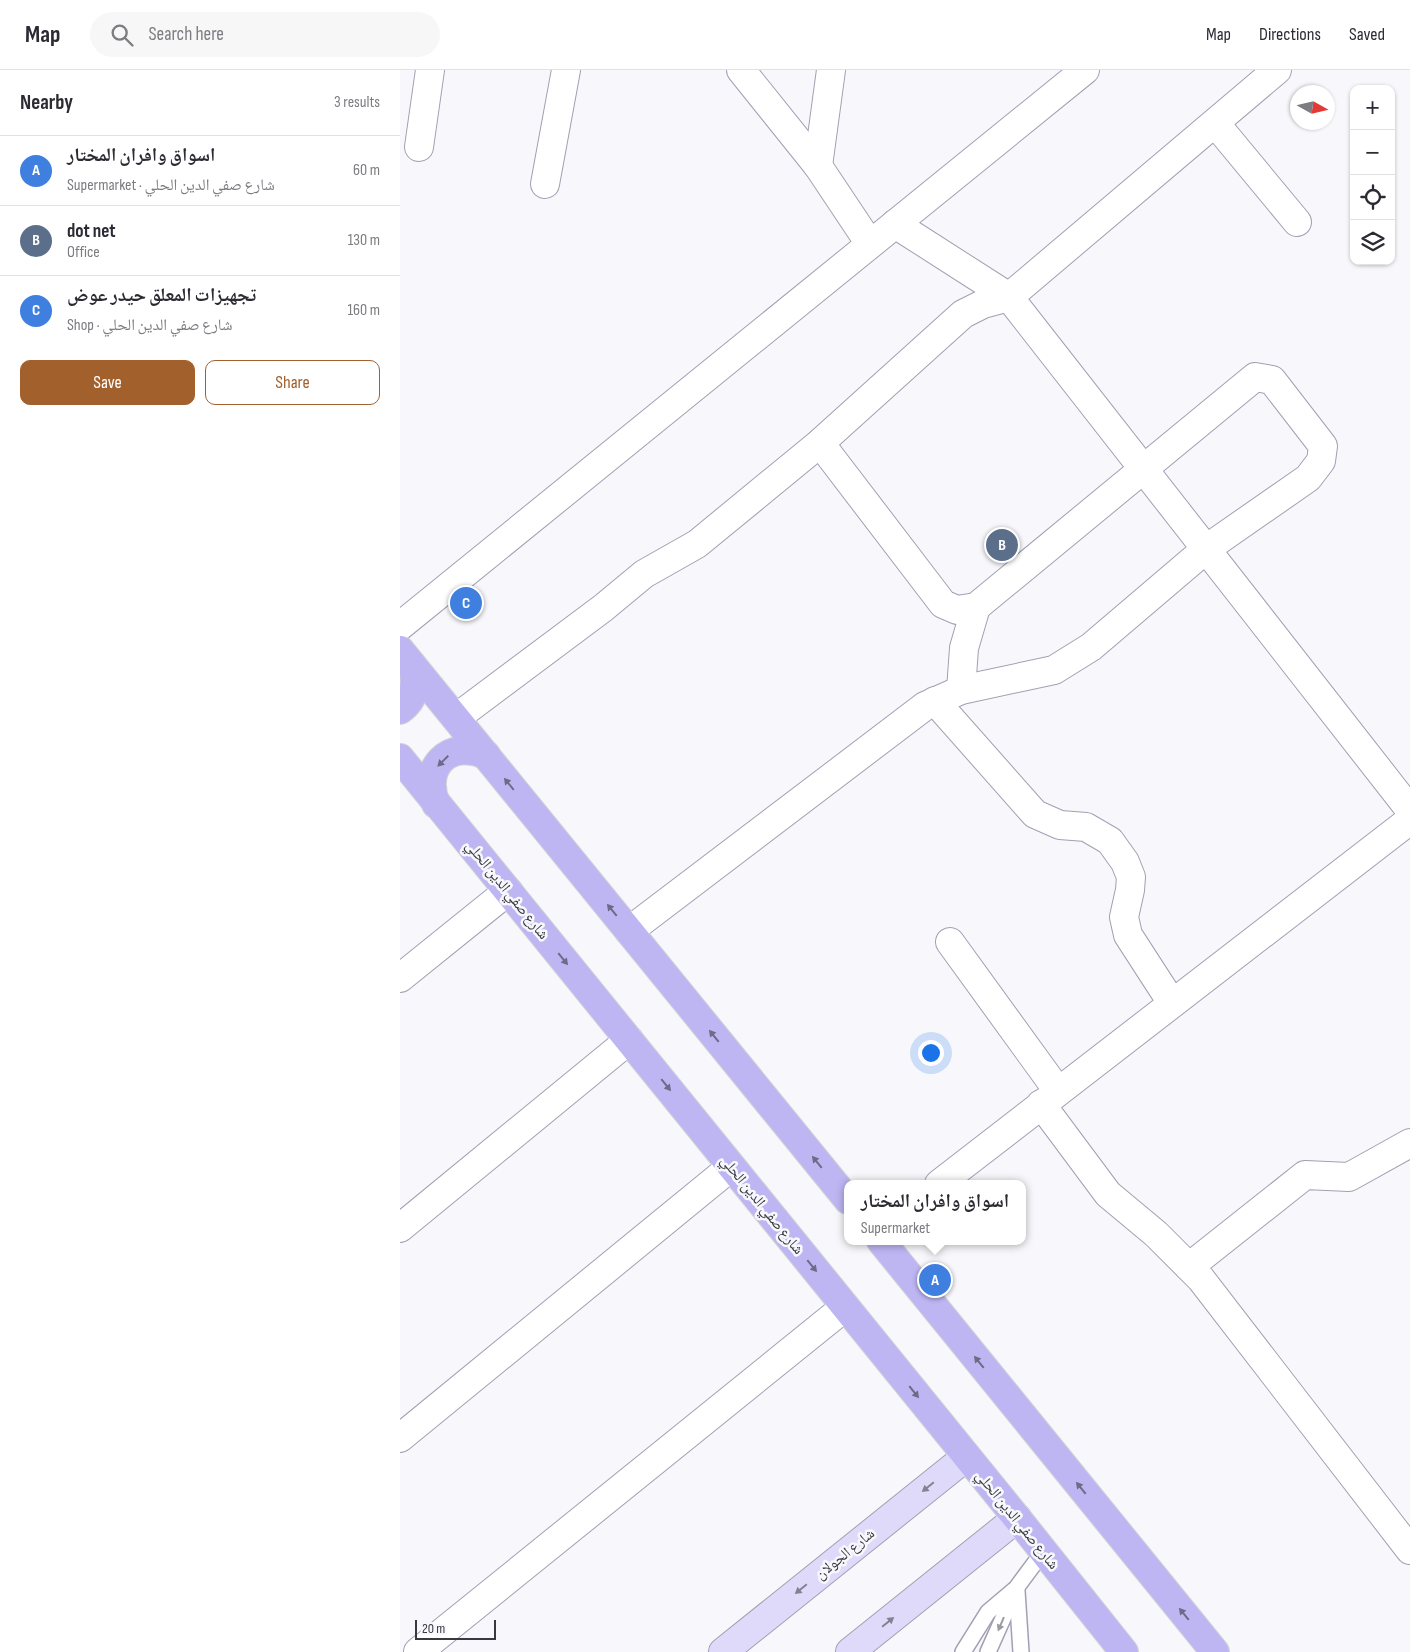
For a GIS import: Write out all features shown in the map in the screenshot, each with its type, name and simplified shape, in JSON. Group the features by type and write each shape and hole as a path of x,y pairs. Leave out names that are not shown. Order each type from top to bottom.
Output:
{"main road":[{"path":"406,658 844,1195"},
{"path":"400,710 411,698 415,688 415,676 406,658"},
{"path":"436,804 432,793 431,781 434,770 442,760 451,753 463,750 475,750 486,755"},
{"name":"شارع صفي الدين الحلي","path":"400,758 1124,1652"},
{"path":"884,1245 1215,1652"}],"street":[{"path":"418,147 430,70"},
{"path":"545,184 566,70"},
{"path":"741,70 818,166 870,244"},
{"path":"818,166 831,70"},
{"path":"400,626 1085,70"},
{"path":"456,718 603,608 644,574 697,544 820,443 963,314 983,304 1009,297 1277,70"},
{"path":"1215,123 1297,222"},
{"path":"895,224 1009,297 1410,810"},
{"path":"629,932 925,706 962,690 1054,670 1091,647 1206,549 1308,478 1321,461 1323,446 1272,380 1254,376 976,607 957,610 943,604 820,443"},
{"path":"962,690 964,648 976,607"},
{"path":"935,701 1035,814 1060,825 1086,827 1110,841 1125,862 1130,877 1130,890 1124,917 1128,935 1172,1003"},
{"path":"944,1180 1410,820"},
{"path":"400,978 508,891"},
{"path":"950,942 1050,1098 1108,1194 1156,1234 1206,1287 1410,1550"},
{"path":"400,1228 629,1040"},
{"path":"1189,1267 1305,1175 1349,1177 1410,1143"},
{"path":"400,1438 731,1167"},
{"path":"418,1652 845,1308"},
{"name":"شارع الجولان","path":"723,1652 966,1457"},
{"path":"850,1652 1017,1518"}],"lane":[{"path":"988,1652 1017,1587 1043,1552"},
{"path":"963,1652 988,1612 1017,1587"},
{"path":"1017,1587 1021,1652"}],"place":[{"name":"dot net","path":"1002,545"},
{"name":"تجهيزات المعلق حيدر عوض","path":"466,603"},
{"name":"اسواق وافران المختار","path":"935,1280"}]}
